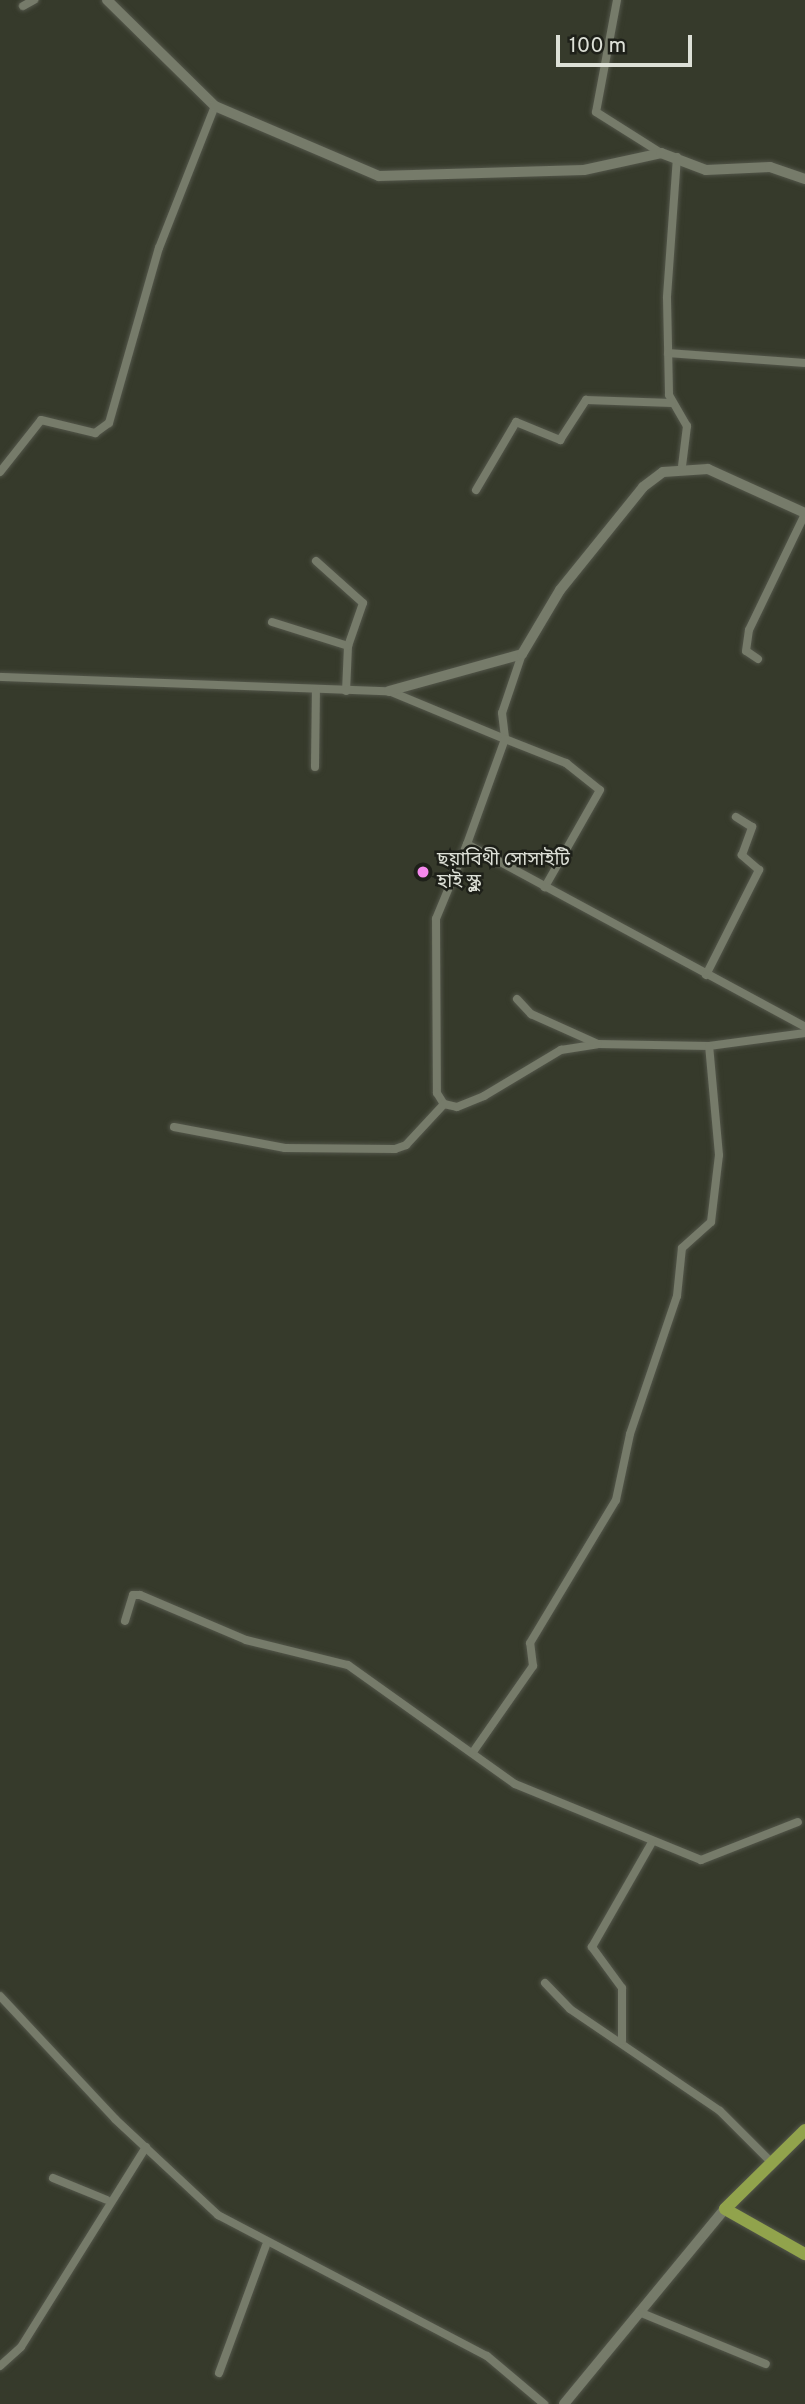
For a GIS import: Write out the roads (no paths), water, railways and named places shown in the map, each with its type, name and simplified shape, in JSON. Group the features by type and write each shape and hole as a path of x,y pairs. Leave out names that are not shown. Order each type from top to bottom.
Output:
{"main road":[{"path":"389,691 522,654 560,590 643,487 682,466 708,469 805,514"},
{"path":"805,2130 725,2209 805,2254"}],"street":[{"path":"23,6 34,0"},
{"path":"107,0 215,106 379,176 584,170 662,153"},
{"path":"617,0 596,112 662,153 706,170 770,167 805,179"},
{"path":"0,472 41,420 95,433 109,423 159,248 215,106"},
{"path":"677,157 669,218 668,353 672,404 687,426 682,466"},
{"path":"668,353 805,363"},
{"path":"476,490 516,422 560,440 586,400 672,404"},
{"path":"758,659 746,651 749,630 805,514"},
{"path":"316,561 363,603 348,646 346,691"},
{"path":"272,622 348,646"},
{"path":"522,654 502,713 505,739 467,844 436,919 437,1093 444,1104 457,1107 561,1050 598,1044 709,1046 805,1030"},
{"path":"0,677 389,691 566,763 599,784 545,887"},
{"path":"315,768 316,690"},
{"path":"706,975 759,870 742,855 752,827 736,817"},
{"path":"467,844 805,1030"},
{"path":"517,999 531,1014 598,1044"},
{"path":"473,1752 533,1665 530,1643 616,1500 630,1434 677,1296 682,1248 711,1222 719,1155 709,1046"},
{"path":"174,1127 285,1148 395,1149 406,1146 444,1104"},
{"path":"125,1621 133,1595 140,1595 246,1640 348,1665 515,1784 591,1811 651,1844 716,1859 798,1822"},
{"path":"622,2041 622,1988 592,1947 651,1844"},
{"path":"545,1983 570,2009 622,2041 720,2111 772,2163"},
{"path":"0,1996 146,2147 218,2214 266,2245 487,2356 544,2404"},
{"path":"0,2366 21,2347 107,2200 129,2180 146,2147"},
{"path":"53,2178 107,2200"},
{"path":"564,2404 725,2209"},
{"path":"219,2373 266,2245"},
{"path":"639,2312 766,2364"}],"place":[{"name":"ছয়াবিথী সোসাইটি হাই স্কুল","path":"423,872"}]}
